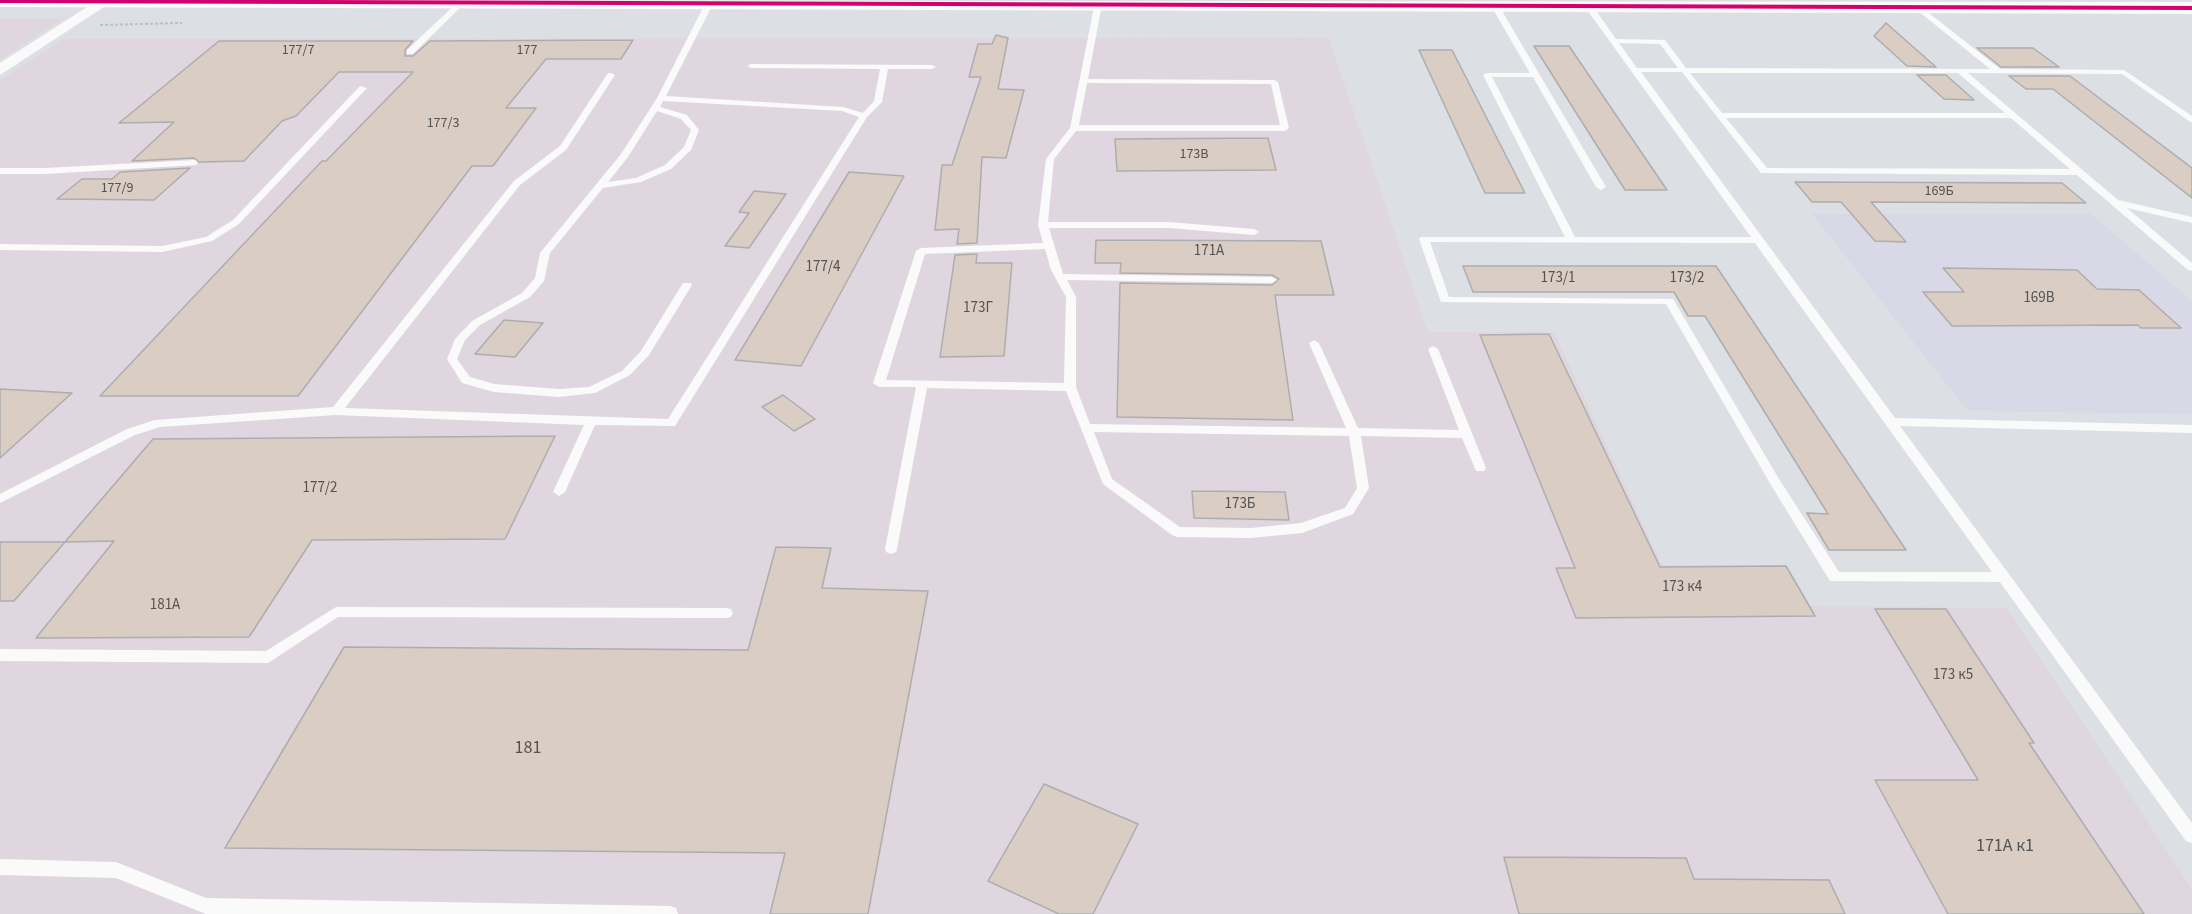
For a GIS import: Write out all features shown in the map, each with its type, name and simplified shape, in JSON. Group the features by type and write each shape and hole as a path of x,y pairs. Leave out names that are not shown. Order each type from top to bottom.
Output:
{"street":[{"path":"0,1 1078,2 1098,4 1495,6 1582,4 1920,8 2143,4 2192,8"},
{"path":"0,70 106,1"}],"lane":[{"path":"410,52 456,1"},
{"path":"687,285 645,353 626,373 591,390 559,393 494,388 466,380 452,360 460,339 476,322 526,295 540,279 545,253 625,155 661,98 710,3"},
{"path":"1098,4 1074,129 1050,159 1043,225 1047,246 1071,297 1070,387 1107,481 1177,532 1251,533 1302,528 1349,511 1363,488 1354,432 1314,343"},
{"path":"1582,4 1614,41 2192,836"},
{"path":"1495,6 1601,187"},
{"path":"1920,8 1998,71"},
{"path":"1614,41 1662,42 1764,171 2079,172"},
{"path":"751,66 932,68"},
{"path":"0,499 69,466 131,432 159,423 336,411 670,423 864,117 878,102 884,67"},
{"path":"1635,70 2124,72 2192,120"},
{"path":"1960,71 2192,268"},
{"path":"336,411 517,183 563,148 611,75"},
{"path":"1536,75 1488,75 1572,240"},
{"path":"1074,129 1285,128 1274,82 1083,81"},
{"path":"0,247 162,249 209,239 236,222 363,88"},
{"path":"661,98 843,109 864,117"},
{"path":"600,186 638,180 668,167 688,148 695,129 684,117 655,108"},
{"path":"1720,115 2013,116"},
{"path":"0,171 45,171 194,163"},
{"path":"2115,202 2192,220"},
{"path":"1043,225 1169,225 1254,232"},
{"path":"1759,240 1424,239 1445,300 1669,301 1775,482 1835,577 2004,577"},
{"path":"1047,246 921,251 879,383 1070,387"},
{"path":"1060,277 1272,280"},
{"path":"1433,349 1479,468"},
{"path":"891,549 922,384"},
{"path":"559,492 591,421"},
{"path":"1891,422 2192,429"},
{"path":"1086,428 1466,434"},
{"path":"0,656 268,657 336,612 726,613"},
{"path":"0,867 116,870 206,906 670,914"}],"shaded area":[{"path":"0,19 63,19 0,60"},
{"path":"1329,38 1428,332 1554,332 1662,565 1786,565 1811,606 2007,608 2192,889 2192,914 0,914 0,80 63,39"},
{"path":"1812,214 2091,214 2192,301 2192,414 1968,411"}],"building":[{"path":"1886,23 1936,67 1907,66 1874,36"},
{"path":"996,35 1008,38 998,89 1024,90 1006,158 982,157 977,243 957,244 959,229 935,230 942,165 952,165 981,77 969,77 978,44 992,44"},
{"path":"633,40 621,59 546,59 506,108 536,108 493,166 472,166 298,396 100,396 322,161 326,161 413,72 339,72 296,116 282,121 244,161 199,162 194,158 132,161 174,122 119,123 219,41 413,41 405,50 405,56 413,56 430,41"},
{"path":"1534,46 1569,46 1667,190 1625,190"},
{"path":"1977,48 2033,48 2059,67 2001,67"},
{"path":"1419,50 1452,50 1525,193 1485,193"},
{"path":"1917,75 1946,75 1974,100 1944,99"},
{"path":"2009,76 2070,76 2192,168 2192,198 2053,89 2026,89"},
{"path":"1268,138 1276,170 1117,171 1115,139"},
{"path":"190,168 154,200 57,199 82,179 112,179 120,172"},
{"path":"849,172 904,176 801,366 735,360"},
{"path":"1795,182 2062,183 2086,203 1871,202 1906,242 1875,241 1841,202 1812,202"},
{"path":"754,191 786,194 749,248 725,246 749,213 739,212"},
{"path":"1096,240 1321,241 1334,295 1275,295 1293,420 1117,417 1120,283 1272,285 1279,279 1272,275 1120,273 1121,263 1095,263"},
{"path":"977,254 976,263 1012,263 1004,356 940,357 955,255"},
{"path":"1463,266 1716,266 1906,550 1829,550 1807,513 1828,514 1705,316 1688,316 1674,292 1473,292"},
{"path":"1943,268 2077,270 2097,289 2139,290 2181,328 2141,328 2138,325 1952,326 1923,292 1964,292"},
{"path":"504,320 543,323 515,357 475,354"},
{"path":"1549,334 1660,567 1786,566 1815,616 1576,618 1556,568 1575,568 1480,335"},
{"path":"0,389 72,393 0,458"},
{"path":"783,395 815,419 794,431 762,407"},
{"path":"555,436 505,539 312,540 249,637 36,638 114,541 65,542 153,439"},
{"path":"1192,491 1285,492 1289,520 1194,518"},
{"path":"0,542 65,542 14,601 0,601"},
{"path":"776,547 831,548 822,588 928,591 868,914 770,914 785,853 225,848 344,647 748,650"},
{"path":"1875,609 1946,609 2034,743 2029,743 2144,914 1948,914 1875,780 1978,780"},
{"path":"1044,784 1138,824 1093,914 1059,914 988,881"},
{"path":"1504,857 1686,858 1694,879 1829,880 1845,914 1519,914"}],"cycle path":[{"path":"0,1 2192,8"}]}
